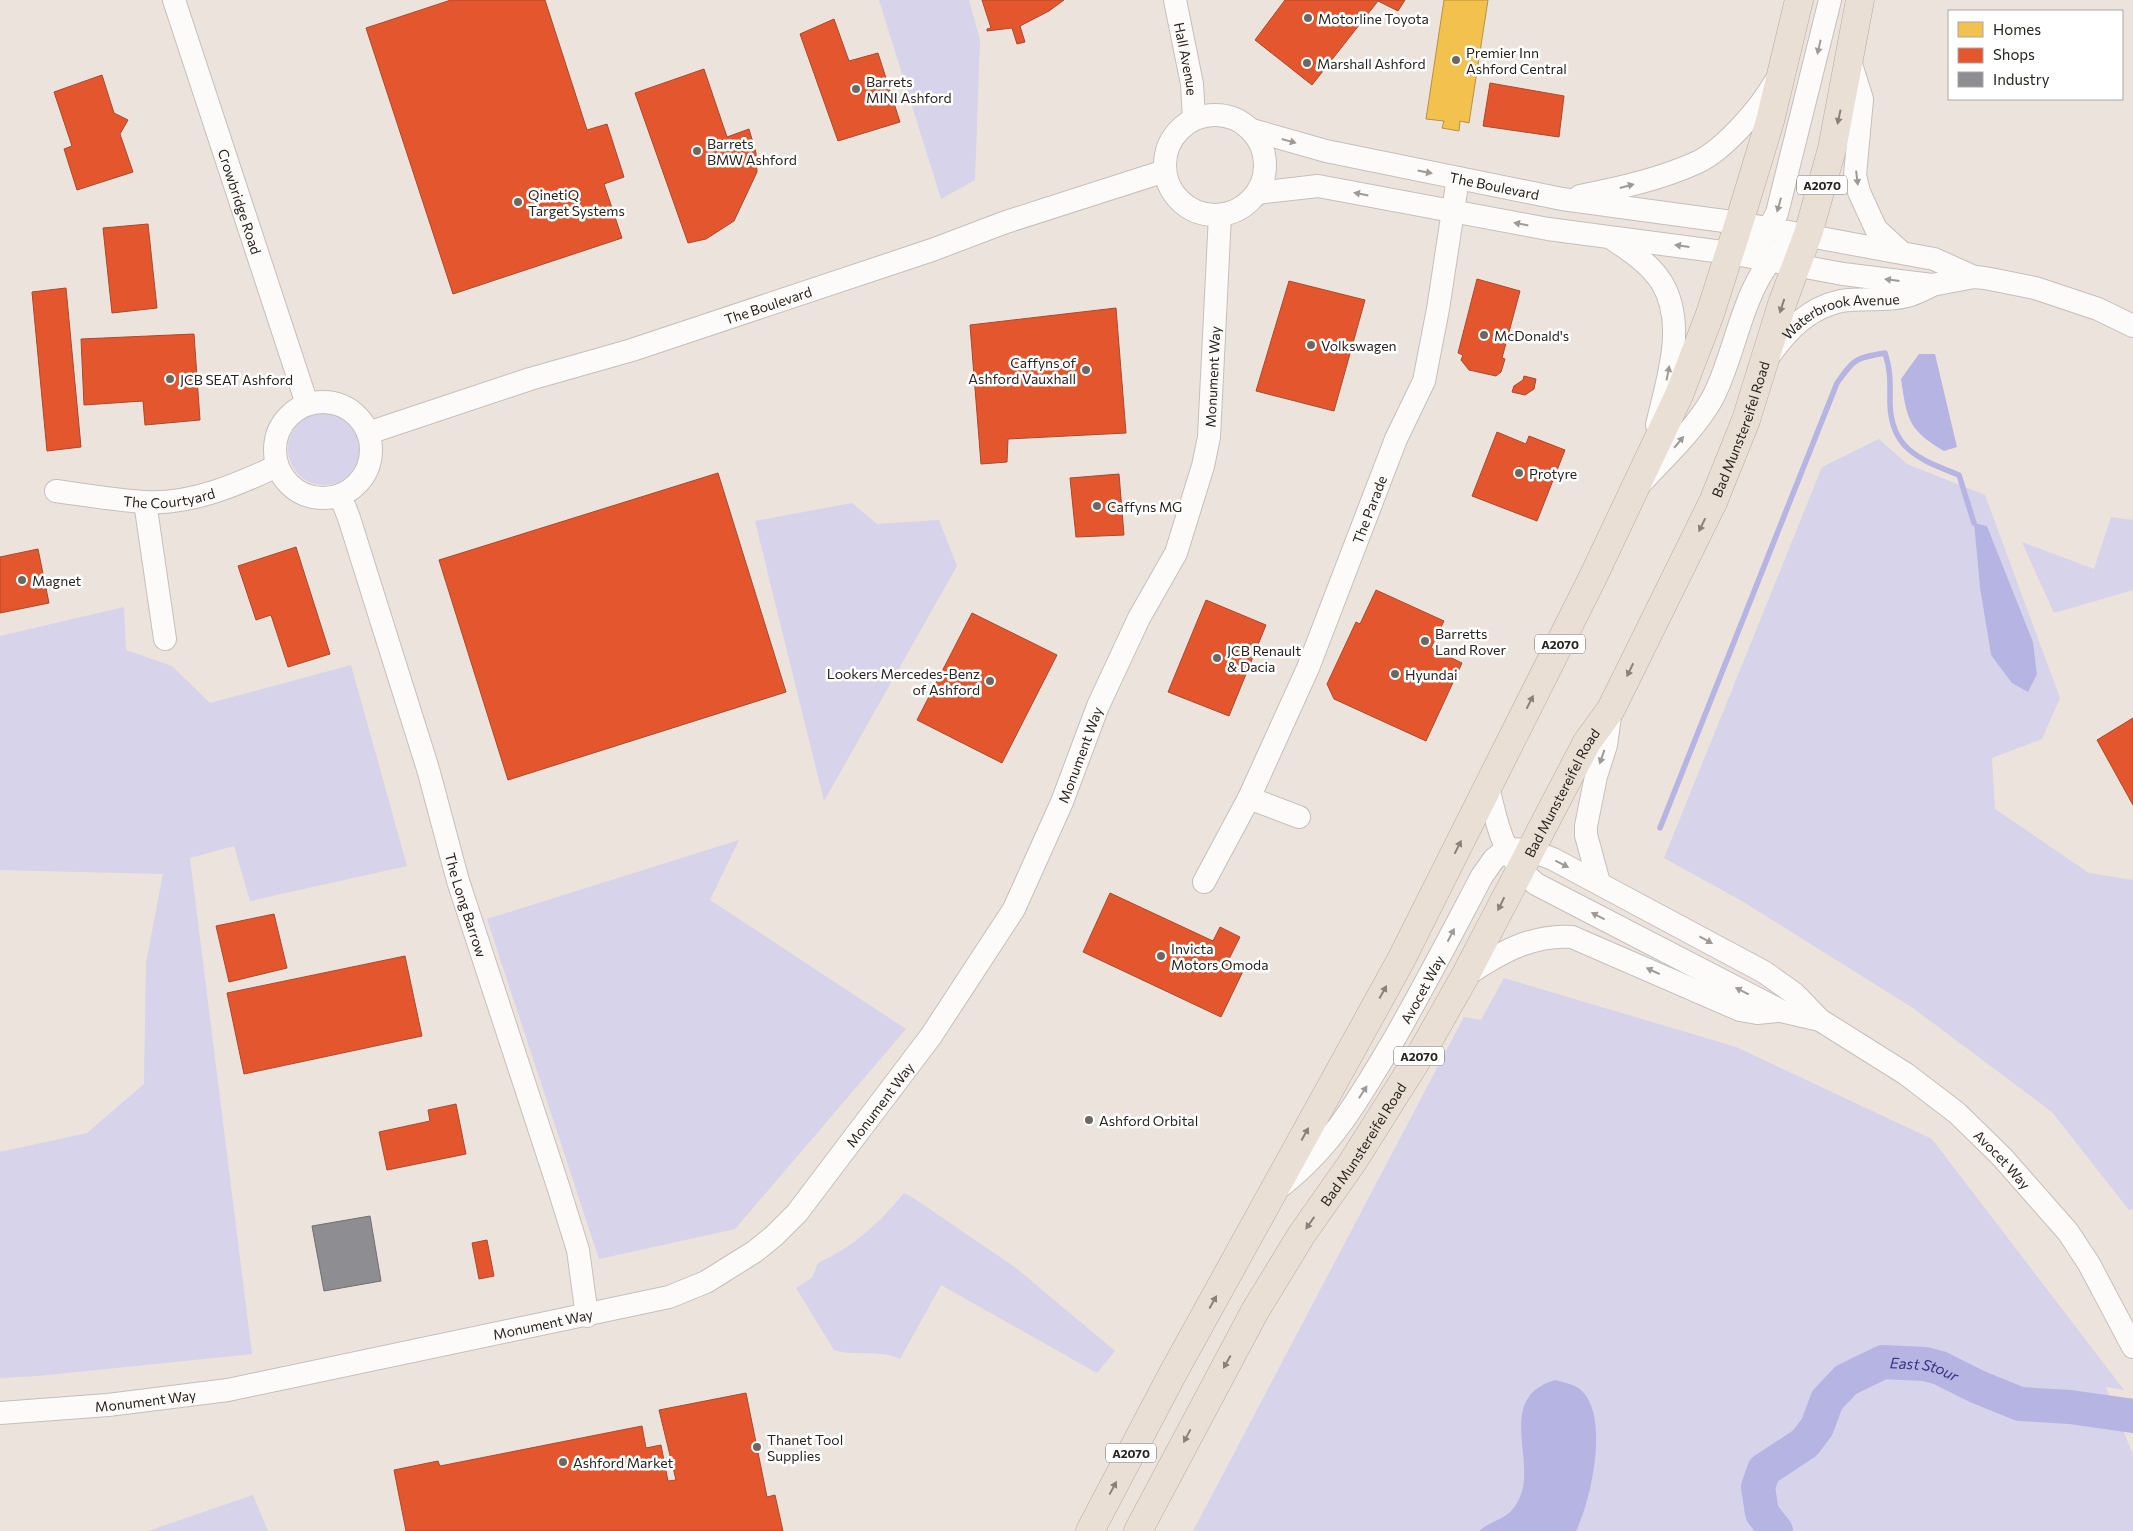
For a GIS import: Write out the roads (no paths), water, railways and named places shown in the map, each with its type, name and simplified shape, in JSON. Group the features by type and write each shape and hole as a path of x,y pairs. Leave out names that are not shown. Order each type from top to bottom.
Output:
{"highway":[{"name":"A2070","path":"1090,1531 1401,960 1651,455 1682,386 1710,314 1730,253 1783,68 1799,0"},
{"name":"Bad Munstereifel Road","path":"1138,1531 1255,1311 1302,1234 1357,1155 1422,1052 1465,976 1518,856 1587,742 1611,709 1728,468 1746,420 1808,234 1832,149 1860,0"}],"street":[{"name":"Crowbridge Road","path":"174,0 307,404"},
{"name":"Hall Avenue","path":"1175,0 1192,84 1194,119"},
{"path":"1256,193 1318,186 1548,229 1730,253 1749,250 1760,243 1777,212 1791,165 1830,0"},
{"path":"1850,61 1862,99 1855,175 1859,192 1876,229 1901,252"},
{"path":"1562,200 1643,181 1700,161 1732,134 1764,102 1783,68"},
{"path":"1218,115 1236,119 1252,130 1261,145 1265,160 1264,178 1256,193 1244,205 1220,215 1202,213 1182,202 1171,189 1165,171 1166,154 1173,138 1194,119 1218,115"},
{"name":"The Boulevard","path":"1252,130 1326,151 1562,200 1769,228"},
{"name":"The Boulevard","path":"368,434 530,379 650,344 923,253 1006,222 1165,171"},
{"name":"The Parade","path":"1204,882 1249,798 1308,668 1396,438 1424,381 1438,309 1458,178"},
{"name":"Monument Way","path":"0,1413 116,1404 228,1390 587,1316 669,1297 706,1282 754,1252 774,1236 797,1213 931,1036 1014,909 1062,802 1098,706 1139,618 1176,553 1193,500 1209,437 1220,215"},
{"name":"Waterbrook Avenue","path":"1769,228 1934,259 1974,277 2035,288 2098,309 2133,326"},
{"path":"1634,490 1680,441 1712,399 1750,298 1768,261 1789,242 1808,234"},
{"path":"1610,238 1640,258 1662,283 1672,305 1674,345 1651,455"},
{"name":"Waterbrook Avenue","path":"1730,253 1796,267 1932,285"},
{"name":"Waterbrook Avenue","path":"1763,365 1786,333 1806,315 1842,301 1907,297 1932,285 1974,277"},
{"path":"322,401 337,403 350,410 361,420 368,434 371,448 369,463 363,477 353,488 340,495 324,498 309,496 296,490 284,479 277,466 275,440 279,428 296,409 307,404 322,401"},
{"name":"The Courtyard","path":"56,491 145,502 165,502 207,494 250,479 277,466"},
{"name":"The Long Barrow","path":"340,495 349,518 425,760 458,881 578,1250 587,1316"},
{"path":"145,502 165,639"},
{"path":"1599,883 1586,835 1586,826 1596,776 1606,745 1611,709"},
{"name":"Avocet Way","path":"1488,786 1496,823 1536,884 1781,1011 1820,1020"},
{"path":"1249,798 1299,817"},
{"name":"Avocet Way","path":"1273,1193 1300,1173 1341,1125 1369,1082 1428,981 1482,876 1494,859 1518,856 1553,859 1764,972 1795,994 1820,1020 1906,1074 1957,1114 2002,1157 2068,1232 2089,1264 2133,1347"},
{"name":"Avocet Way","path":"1465,976 1515,946 1557,936 1572,937 1740,1010 1757,1012 1781,1011"}],"water":[{"path":"1919,354 1935,354 1957,447 1944,451 1923,437 1911,422 1905,404 1901,379"},
{"path":"1974,523 1987,526 2033,642 2037,674 2028,692 2012,683 1991,655 1980,588"},
{"path":"1555,1380 1574,1385 1583,1392 1591,1405 1595,1421 1595,1460 1592,1481 1576,1531 1479,1531 1511,1511 1519,1499 1524,1484 1521,1432 1522,1416 1526,1401 1537,1389"}],"waterway":[{"path":"1660,828 1837,383 1847,369 1856,361 1867,356 1885,353 1889,372 1892,419 1896,432 1903,443 1921,458 1959,475 1974,523"},
{"name":"East Stour","path":"1776,1531 1762,1513 1758,1487 1764,1470 1805,1443 1817,1427 1827,1400 1846,1380 1883,1362 1925,1364 1940,1368 1978,1387 2020,1404 2070,1407 2133,1416"}],"place":[{"name":"Motorline Toyota","path":"1308,18"},
{"name":"Premier Inn Ashford Central","path":"1456,60"},
{"name":"Marshall Ashford","path":"1307,63"},
{"name":"Barrets MINI Ashford","path":"856,89"},
{"name":"Barrets BMW Ashford","path":"697,151"},
{"name":"QinetiQ Target Systems","path":"518,202"},
{"name":"McDonald's","path":"1484,335"},
{"name":"Volkswagen","path":"1311,345"},
{"name":"Caffyns of Ashford Vauxhall","path":"1086,370"},
{"name":"JCB SEAT Ashford","path":"170,379"},
{"name":"Protyre","path":"1519,473"},
{"name":"Caffyns MG","path":"1097,506"},
{"name":"Magnet","path":"22,580"},
{"name":"Barretts Land Rover","path":"1425,641"},
{"name":"JCB Renault & Dacia","path":"1217,658"},
{"name":"Hyundai","path":"1395,674"},
{"name":"Lookers Mercedes-Benz of Ashford","path":"990,681"},
{"name":"Invicta Motors Omoda","path":"1161,956"},
{"name":"Ashford Orbital","path":"1089,1120"},
{"name":"Thanet Tool Supplies","path":"757,1447"},
{"name":"Ashford Market","path":"563,1462"}]}
